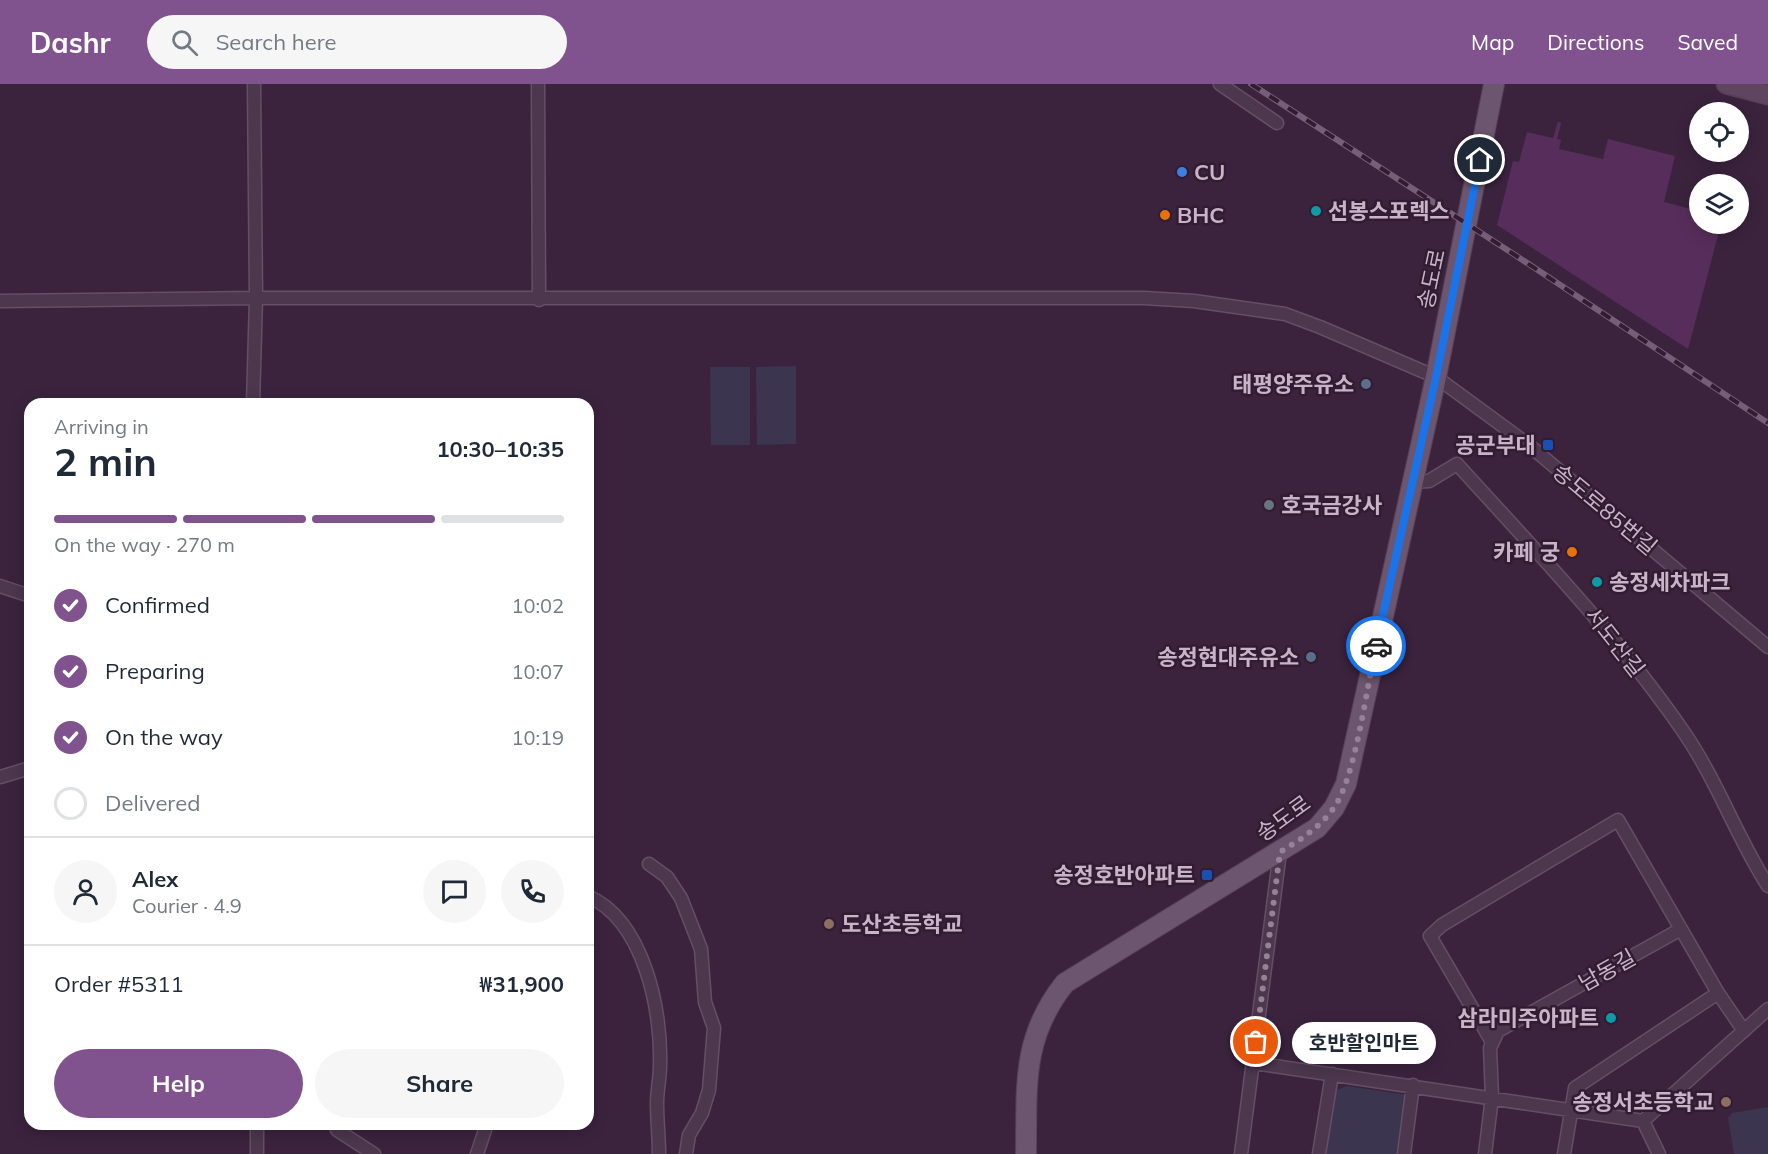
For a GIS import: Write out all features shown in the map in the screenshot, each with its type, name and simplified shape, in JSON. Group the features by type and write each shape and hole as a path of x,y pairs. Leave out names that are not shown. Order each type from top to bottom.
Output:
{"main road":[{"name":"송도로","path":"1026,1154 1029,1063 1038,1025 1048,1003 1065,983 1317,828 1334,808 1346,784 1436,377 1494,84"}],"street":[{"path":"253,398 256,298 254,84"},
{"path":"538,84 539,300"},
{"path":"1220,84 1277,123"},
{"path":"1726,84 1768,95"},
{"path":"0,301 256,298 539,300 1144,298 1194,301 1285,314 1436,377"},
{"name":"송도로85번길","path":"1436,377 1530,446 1768,647"},
{"name":"서도산길","path":"1411,482 1429,481 1457,464 1580,598 1683,731 1709,772 1768,886"},
{"path":"0,586 24,594"},
{"path":"0,777 24,770"},
{"path":"1485,1154 1492,1096 1489,1064 1492,1042 1430,936 1474,906 1618,820 1718,993 1744,1031"},
{"path":"1241,1154 1280,852"},
{"path":"649,864 667,876 681,898 702,949 705,1002 714,1028 709,1090 702,1113 689,1135 686,1154"},
{"path":"594,900 614,913 629,931 642,959 650,987 660,1064 657,1104 659,1154"},
{"name":"남동길","path":"1492,1042 1498,1031 1681,929"},
{"path":"1564,1154 1575,1088 1718,993"},
{"path":"1643,1121 1768,1009"},
{"path":"1254,1063 1492,1096 1643,1121"},
{"path":"1319,1154 1332,1074"},
{"path":"1404,1154 1413,1085"},
{"path":"1643,1121 1659,1154"},
{"path":"257,1130 257,1154"},
{"path":"337,1130 374,1154"},
{"path":"477,1154 485,1130"}],"shaded area":[{"path":"1527,132 1561,140 1559,149 1603,159 1608,139 1675,156 1664,202 1689,208 1689,234 1718,234 1688,349 1497,225 1513,161 1519,162"},
{"path":"796,366 796,444 757,445 756,367"},
{"path":"710,367 750,367 750,445 711,445"},
{"path":"1347,1086 1408,1095 1398,1154 1324,1154 1334,1091"},
{"path":"1768,1107 1768,1154 1734,1154 1728,1118 1732,1113"}],"waterway":[{"path":"1555,139 1559,124"}],"railway":[{"path":"1251,84 1768,423"}],"way so far":[{"path":"1256,1042 1280,852 1317,828 1334,808 1346,784 1376,646"}],"place":[{"name":"CU","path":"1182,172"},
{"name":"선봉스포렉스","path":"1316,211"},
{"name":"BHC","path":"1165,215"},
{"name":"태평양주유소","path":"1366,384"},
{"name":"공군부대","path":"1548,445"},
{"name":"호국금강사","path":"1269,505"},
{"name":"카페 궁","path":"1572,552"},
{"name":"송정세차파크","path":"1597,582"},
{"name":"송정현대주유소","path":"1311,657"},
{"name":"송정호반아파트","path":"1207,875"},
{"name":"도산초등학교","path":"829,924"},
{"name":"삼라미주아파트","path":"1611,1018"},
{"name":"호반할인마트","path":"1256,1042"},
{"name":"송정서초등학교","path":"1726,1102"}],"route":[{"path":"1376,646 1436,377 1480,160"}]}
